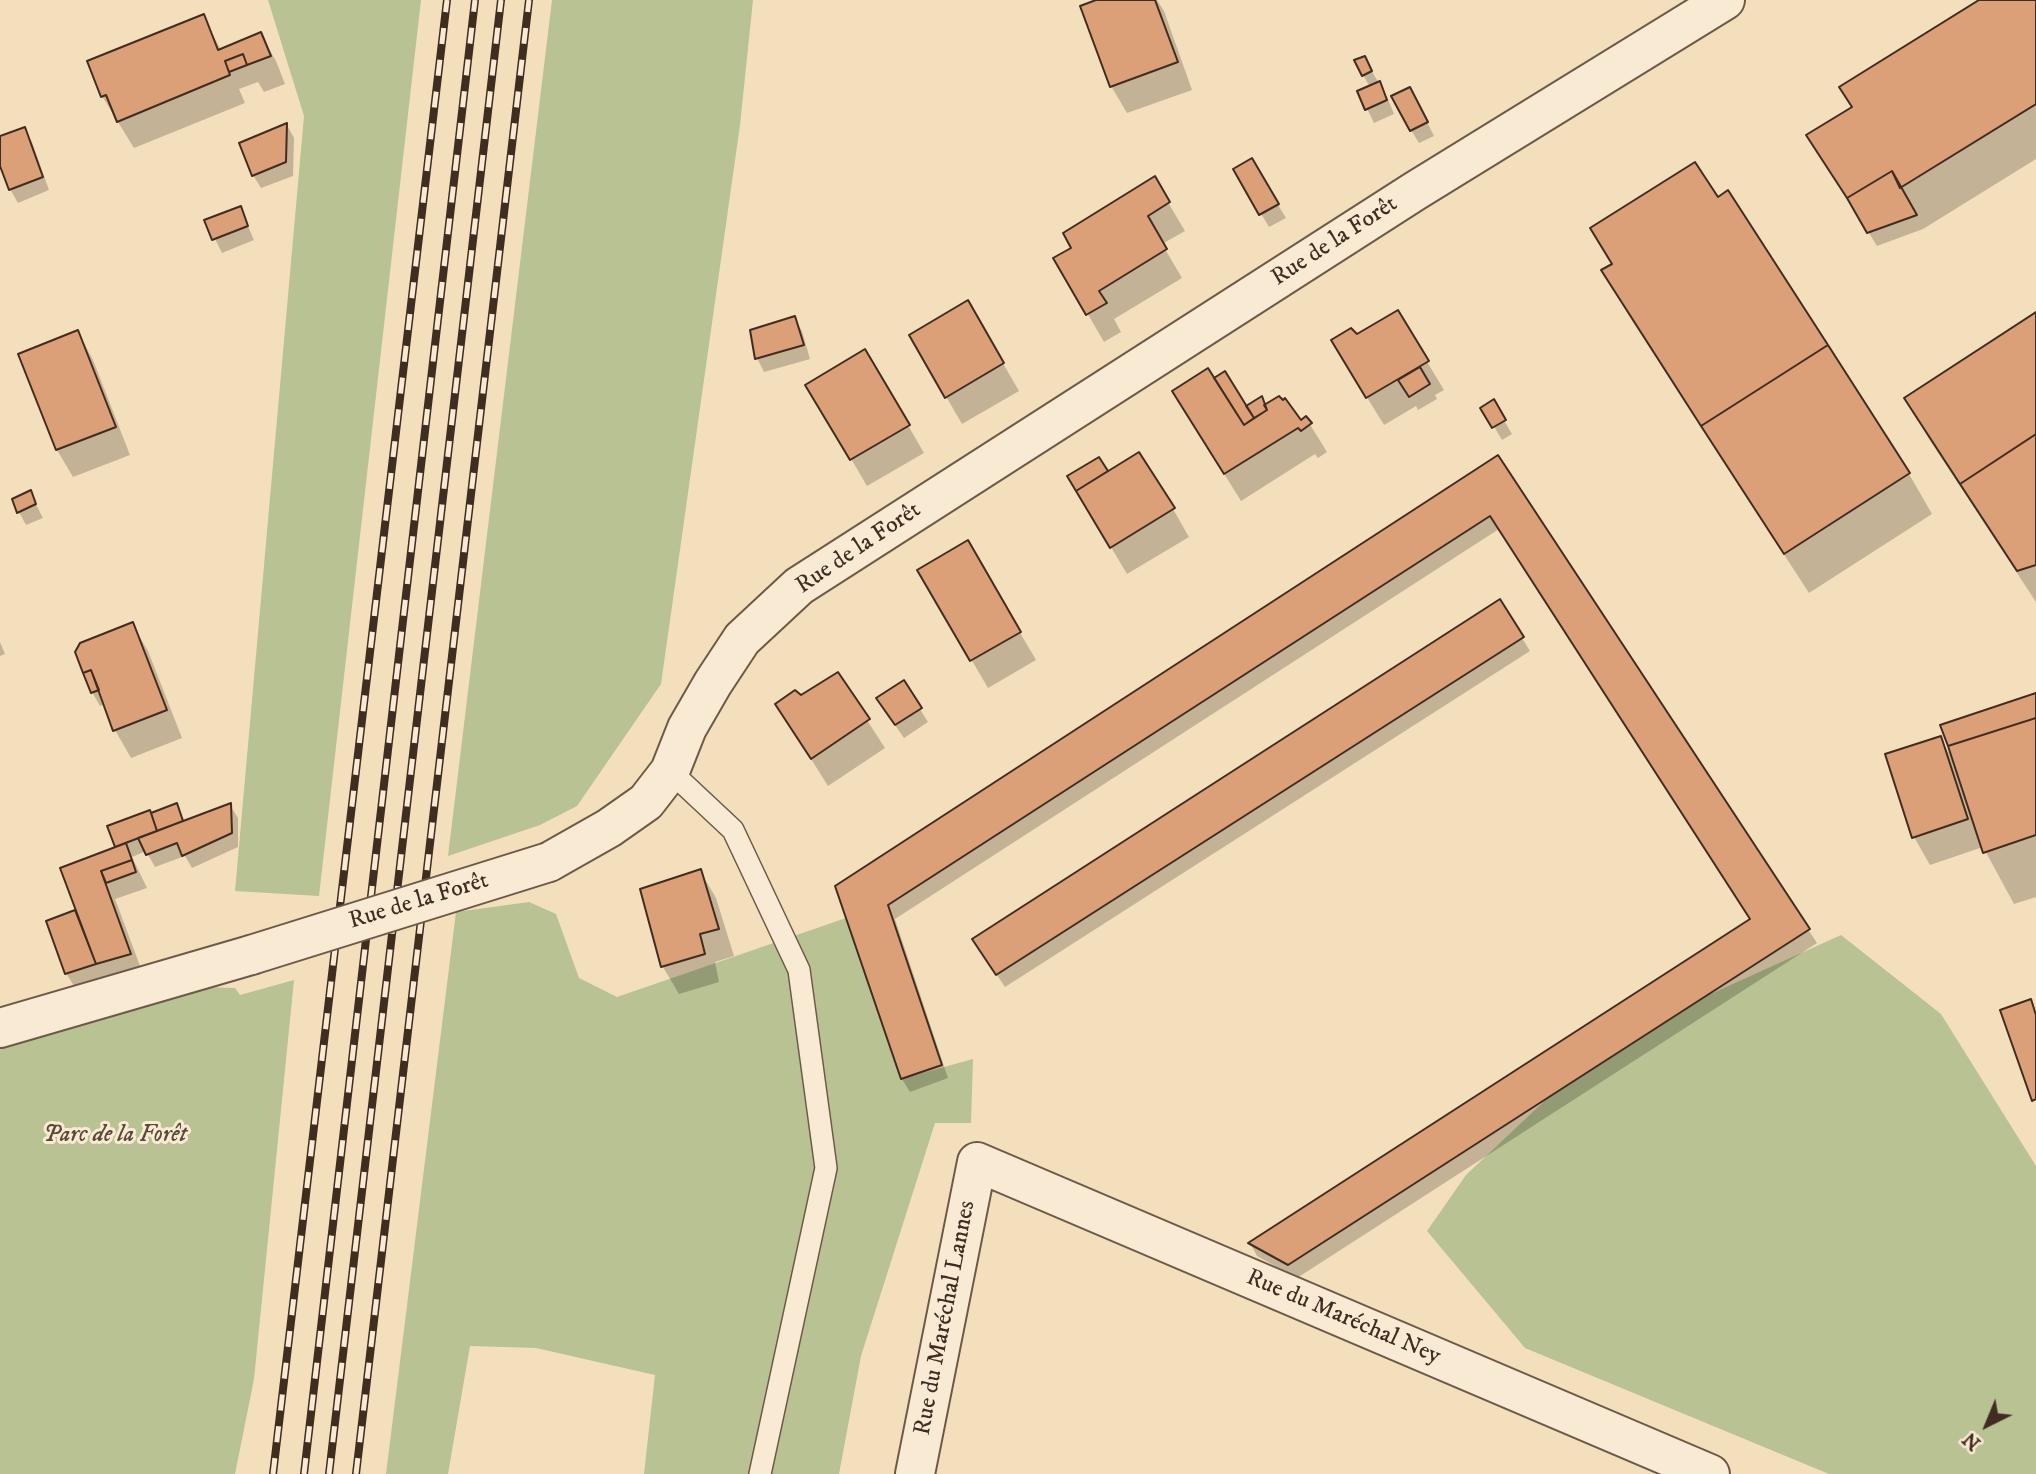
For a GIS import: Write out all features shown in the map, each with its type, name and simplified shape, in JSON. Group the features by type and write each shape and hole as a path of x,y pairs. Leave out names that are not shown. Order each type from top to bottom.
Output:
{"street":[{"name":"Rue de la Forêt","path":"0,1028 251,955 549,862 609,828 646,802 670,771 687,728 742,639 799,586 1415,191 1725,0"},
{"name":"Rue du Maréchal Lannes","path":"915,1474 977,1162"},
{"name":"Rue du Maréchal Ney","path":"977,1162 1710,1474"}],"lane":[{"path":"670,771 733,830 799,970 826,1168 760,1474"}],"green space":[{"path":"268,0 421,0 319,896 235,891 304,116"},
{"path":"552,0 753,0 740,125 661,684 577,806 540,825 448,856"},
{"path":"529,902 556,914 579,978 617,997 846,918 901,1079 973,1059 971,1123 935,1123 861,1356 839,1474 644,1474 655,1375 536,1348 470,1346 448,1474 386,1474 456,912"},
{"path":"1841,935 1941,1014 2036,1166 2036,1474 1829,1474 1525,1348 1427,1231 1466,1175 1609,1040"},
{"name":"Parc de la Forêt","path":"294,980 254,1379 235,1474 0,1474 0,1049 206,987 235,988 240,995"}],"building":[{"path":"1096,0 1155,0 1178,62 1110,87 1080,6"},
{"path":"1979,0 2036,0 2036,104 1900,188 1892,171 1847,198 1806,135 1852,107 1839,87"},
{"path":"204,14 218,50 261,32 271,56 247,65 243,54 225,61 230,75 117,122 106,95 101,97 87,61"},
{"path":"243,54 247,65 229,72 225,61"},
{"path":"1365,56 1372,71 1362,76 1354,60"},
{"path":"1380,81 1387,100 1365,110 1357,91"},
{"path":"1410,87 1428,122 1410,131 1391,96"},
{"path":"287,123 286,162 252,176 239,143"},
{"path":"25,127 43,177 9,190 0,166 0,136"},
{"path":"1252,158 1279,204 1259,215 1233,169"},
{"path":"1695,162 1718,197 1728,190 1828,345 1701,426 1601,270 1612,264 1590,228"},
{"path":"1892,171 1917,215 1867,233 1847,198"},
{"path":"1155,176 1170,202 1148,216 1167,249 1099,291 1107,303 1086,315 1053,258 1071,248 1063,233"},
{"path":"241,206 248,226 212,240 204,220"},
{"path":"968,300 1004,363 945,398 909,335"},
{"path":"1398,310 1429,361 1366,398 1331,340 1351,328 1357,334"},
{"path":"2036,312 2036,434 1960,484 1904,398"},
{"path":"795,316 804,345 755,359 750,330"},
{"path":"78,330 116,427 56,450 18,354"},
{"path":"1828,345 1910,473 1784,554 1701,426"},
{"path":"865,349 910,425 850,460 805,385"},
{"path":"1420,367 1430,384 1409,397 1398,380"},
{"path":"1208,368 1244,425 1267,410 1264,405 1279,396 1283,400 1285,398 1301,420 1306,416 1312,423 1301,431 1298,428 1224,474 1172,391"},
{"path":"1225,371 1254,418 1244,425 1214,378"},
{"path":"1262,396 1267,410 1254,418 1246,406"},
{"path":"1494,399 1506,420 1492,428 1480,408"},
{"path":"2036,434 2036,565 2017,571 1960,484"},
{"path":"1139,452 1175,508 1110,548 1076,491"},
{"path":"1498,455 1810,929 1288,1265 1248,1243 1750,919 1490,516 888,905 942,1065 901,1079 835,886"},
{"path":"1099,457 1108,471 1076,491 1067,476"},
{"path":"31,490 36,504 17,513 12,499"},
{"path":"968,540 1021,632 970,661 917,570"},
{"path":"1500,599 1524,637 996,975 972,939"},
{"path":"133,622 167,710 113,731 91,670 83,673 75,652 80,643"},
{"path":"91,670 99,690 91,693 83,673"},
{"path":"838,672 870,719 811,759 775,704 795,690 801,695"},
{"path":"904,680 922,708 895,725 876,698"},
{"path":"2036,693 2036,718 1948,746 1940,725"},
{"path":"2036,718 2036,835 1983,853 1948,746"},
{"path":"1941,736 1968,819 1912,838 1885,754"},
{"path":"177,803 183,821 157,831 151,813"},
{"path":"231,803 232,833 182,856 177,843 146,855 138,838"},
{"path":"150,810 157,831 115,847 107,826"},
{"path":"126,843 132,860 101,871 131,954 96,964 60,868"},
{"path":"132,860 136,872 106,883 101,871"},
{"path":"701,869 719,929 700,934 705,954 661,967 640,889"},
{"path":"75,910 96,964 65,974 46,921"},
{"path":"2031,999 2036,1015 2036,1099 2032,1101 2000,1010"}],"railway":[{"path":"273,1474 447,0"},
{"path":"304,1474 475,0"},
{"path":"329,1474 501,0"},
{"path":"356,1474 529,0"}]}
